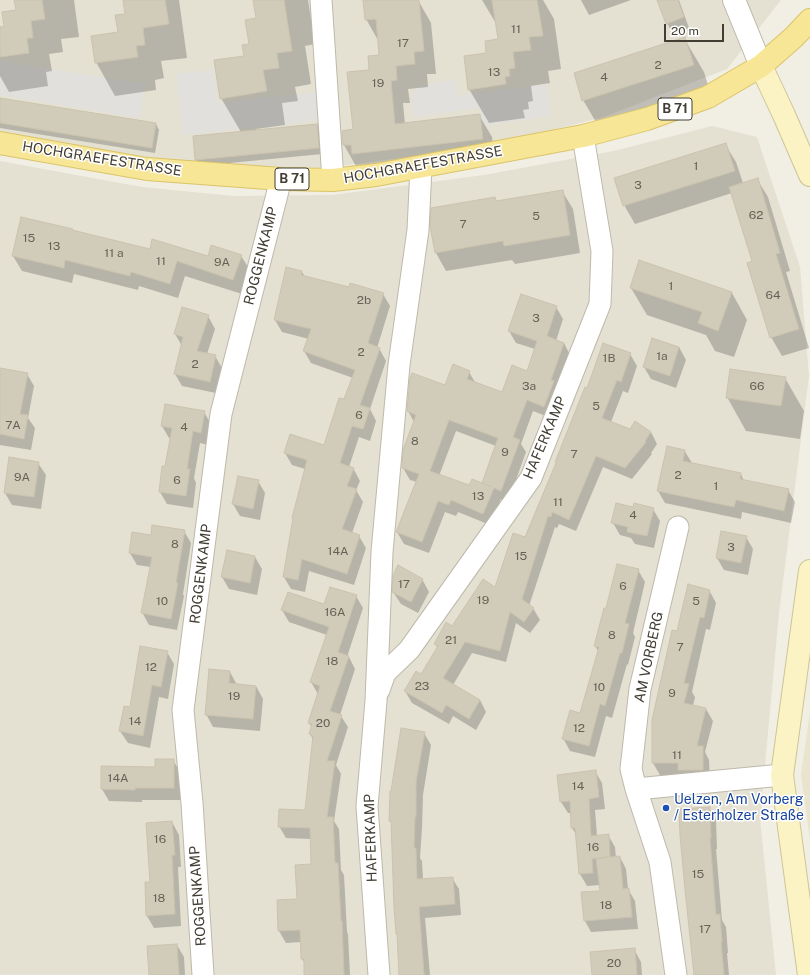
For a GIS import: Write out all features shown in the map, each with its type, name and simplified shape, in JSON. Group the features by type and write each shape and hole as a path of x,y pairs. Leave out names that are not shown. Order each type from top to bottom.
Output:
{"main road":[{"name":"B 71","path":"761,66 794,37 810,20"},
{"name":"HOCHGRAEFESTRASSE","path":"0,143 147,169 281,179 333,180 376,175 583,136 647,119 708,97 761,66"},
{"path":"761,66 810,175"},
{"path":"809,975 782,775 810,571"}],"street":[{"path":"321,0 333,180"},
{"path":"734,0 761,66"},
{"name":"HAFERKAMP","path":"376,700 385,673 409,650 531,478 600,304 602,251 583,136"},
{"name":"HAFERKAMP","path":"379,975 367,806 376,700 382,552 399,365 418,230 421,167"},
{"name":"ROGGENKAMP","path":"203,975 192,803 184,710 222,414 281,179"},
{"name":"AM VORBERG","path":"676,975 660,862 631,769 640,689 678,527"},
{"path":"636,789 782,775"}],"shaded area":[{"path":"0,0 781,0 727,69 604,117 483,147 326,168 275,167 152,158 46,141 0,131"},
{"path":"0,61 145,84 140,118 0,95"},
{"path":"213,70 217,103 320,92 323,120 183,135 176,74"},
{"path":"455,80 457,96 546,84 551,116 483,126 480,108 414,117 411,97 419,86"},
{"path":"712,126 757,137 800,267 809,376 779,613 760,819 776,975 0,975 0,161 142,187 234,196 332,195 484,175 614,151"},
{"path":"810,712 810,840 801,774"}],"building":[{"path":"14,0 42,0 45,19 31,21 33,38 27,38 29,53 0,57 0,27 4,26 2,12 16,10"},
{"path":"123,0 165,0 169,24 143,28 145,45 136,46 138,57 95,63 91,36 118,32 115,15 125,14"},
{"path":"253,0 284,0 292,51 277,53 279,68 263,70 267,91 220,99 214,60 244,56 242,45 249,44 245,20 256,18"},
{"path":"363,0 419,0 424,51 414,52 415,64 396,66 397,80 391,81 395,124 480,114 483,139 352,154 351,145 343,145 342,131 353,129 347,72 369,70 368,56 379,55 376,19 365,20"},
{"path":"492,0 537,0 543,36 529,37 531,50 513,52 515,68 509,69 510,76 505,77 506,84 468,90 464,56 486,53 485,41 498,39"},
{"path":"657,0 678,0 684,17 666,24"},
{"path":"685,37 694,65 582,101 574,73"},
{"path":"0,98 156,123 152,148 0,123"},
{"path":"317,124 319,148 195,160 193,136"},
{"path":"726,143 735,171 623,206 614,178"},
{"path":"758,178 780,253 776,254 799,329 770,338 747,263 752,261 729,187"},
{"path":"563,190 570,235 504,246 503,241 435,253 430,226 431,208 495,197 496,201"},
{"path":"21,217 150,249 152,239 208,256 211,245 242,255 233,280 177,261 170,284 131,272 130,276 65,260 64,268 12,256"},
{"path":"639,260 732,292 718,331 698,323 702,312 630,288"},
{"path":"286,267 302,271 301,275 349,287 350,283 384,293 368,343 380,348 360,405 370,408 363,429 352,426 340,463 354,468 347,486 357,489 342,529 360,535 347,574 302,559 298,580 283,577 292,518 307,460 284,453 290,434 324,445 339,398 344,399 355,370 303,351 311,329 274,320"},
{"path":"521,294 557,306 547,336 564,343 551,380 554,381 544,407 527,400 513,437 520,440 501,491 494,488 483,514 451,500 449,505 438,501 422,542 396,532 419,474 402,468 403,450 416,415 407,411 410,378 412,373 445,385 453,364 470,371 467,379 502,392 512,365 527,371 537,341 508,331","holes":["449,420 498,438 482,483 472,479 469,485 430,471"]},
{"path":"182,307 209,315 197,351 216,355 210,382 174,374 183,337 174,334"},
{"path":"652,338 679,347 670,376 643,367"},
{"path":"603,343 631,353 621,382 617,380 602,418 630,429 635,421 651,432 645,441 646,442 625,468 596,456 569,520 552,512 551,517 548,516 522,599 534,608 524,622 510,612 500,651 465,642 443,678 480,700 469,719 446,705 442,713 404,691 416,671 421,674 438,646 434,644 446,622 452,626 483,579 495,587 513,533 525,537 556,463 555,462 585,387 587,388"},
{"path":"0,368 28,373 20,414 28,415 24,439 0,434"},
{"path":"730,369 786,377 781,406 726,398"},
{"path":"165,404 205,411 201,433 193,431 187,469 190,469 186,496 159,492 162,466 165,466 172,428 161,426"},
{"path":"667,446 685,450 683,461 741,473 740,479 789,489 784,511 736,500 734,507 657,491"},
{"path":"9,457 39,462 34,497 4,493"},
{"path":"238,476 259,480 253,509 232,504"},
{"path":"616,503 633,507 634,503 654,508 647,536 627,532 628,527 611,523"},
{"path":"152,525 185,530 176,583 178,583 171,619 141,613 152,557 129,553 132,532 151,535"},
{"path":"721,531 747,536 741,563 716,558"},
{"path":"227,550 255,556 250,583 221,577"},
{"path":"617,564 639,569 625,623 629,624 622,653 620,653 605,706 600,704 589,746 562,739 570,710 580,713 599,647 594,646 604,608 606,608"},
{"path":"398,565 423,579 411,602 392,592 393,575"},
{"path":"688,584 710,590 704,618 700,617 684,683 689,684 684,703 706,708 697,746 703,746 703,770 678,770 678,763 652,763 652,720 672,630 677,631"},
{"path":"330,587 357,595 338,652 349,656 330,711 342,715 327,761 335,761 327,817 333,817 335,863 338,863 344,975 304,975 304,959 301,959 300,930 278,931 277,900 297,899 295,865 311,864 310,828 278,827 279,809 305,810 313,736 309,734 312,724 308,723 320,686 310,682 329,627 281,610 288,592 324,604"},
{"path":"140,646 168,651 161,687 152,685 143,736 119,731 124,706 130,707"},
{"path":"209,669 230,671 229,683 256,686 253,719 205,715"},
{"path":"401,728 425,732 416,782 414,848 416,848 417,879 453,877 455,904 419,907 424,975 399,975 394,907 391,821 389,821 390,791"},
{"path":"155,759 174,759 174,788 135,788 135,790 101,789 101,766 155,767"},
{"path":"596,770 599,797 589,799 591,836 609,834 610,857 620,856 623,889 629,888 632,917 584,921 581,892 600,891 596,859 608,857 592,859 593,873 579,874 575,828 571,828 570,801 560,802 557,775"},
{"path":"710,807 710,838 716,915 720,914 724,975 694,975 680,835 679,809"},
{"path":"172,821 175,855 172,855 175,914 146,916 145,882 150,882 146,823"},
{"path":"177,944 179,975 149,975 147,946"},
{"path":"635,948 637,975 592,975 590,952"}],"place":[{"name":"Uelzen, Am Vorberg / Esterholzer Straße","path":"666,808"}]}
